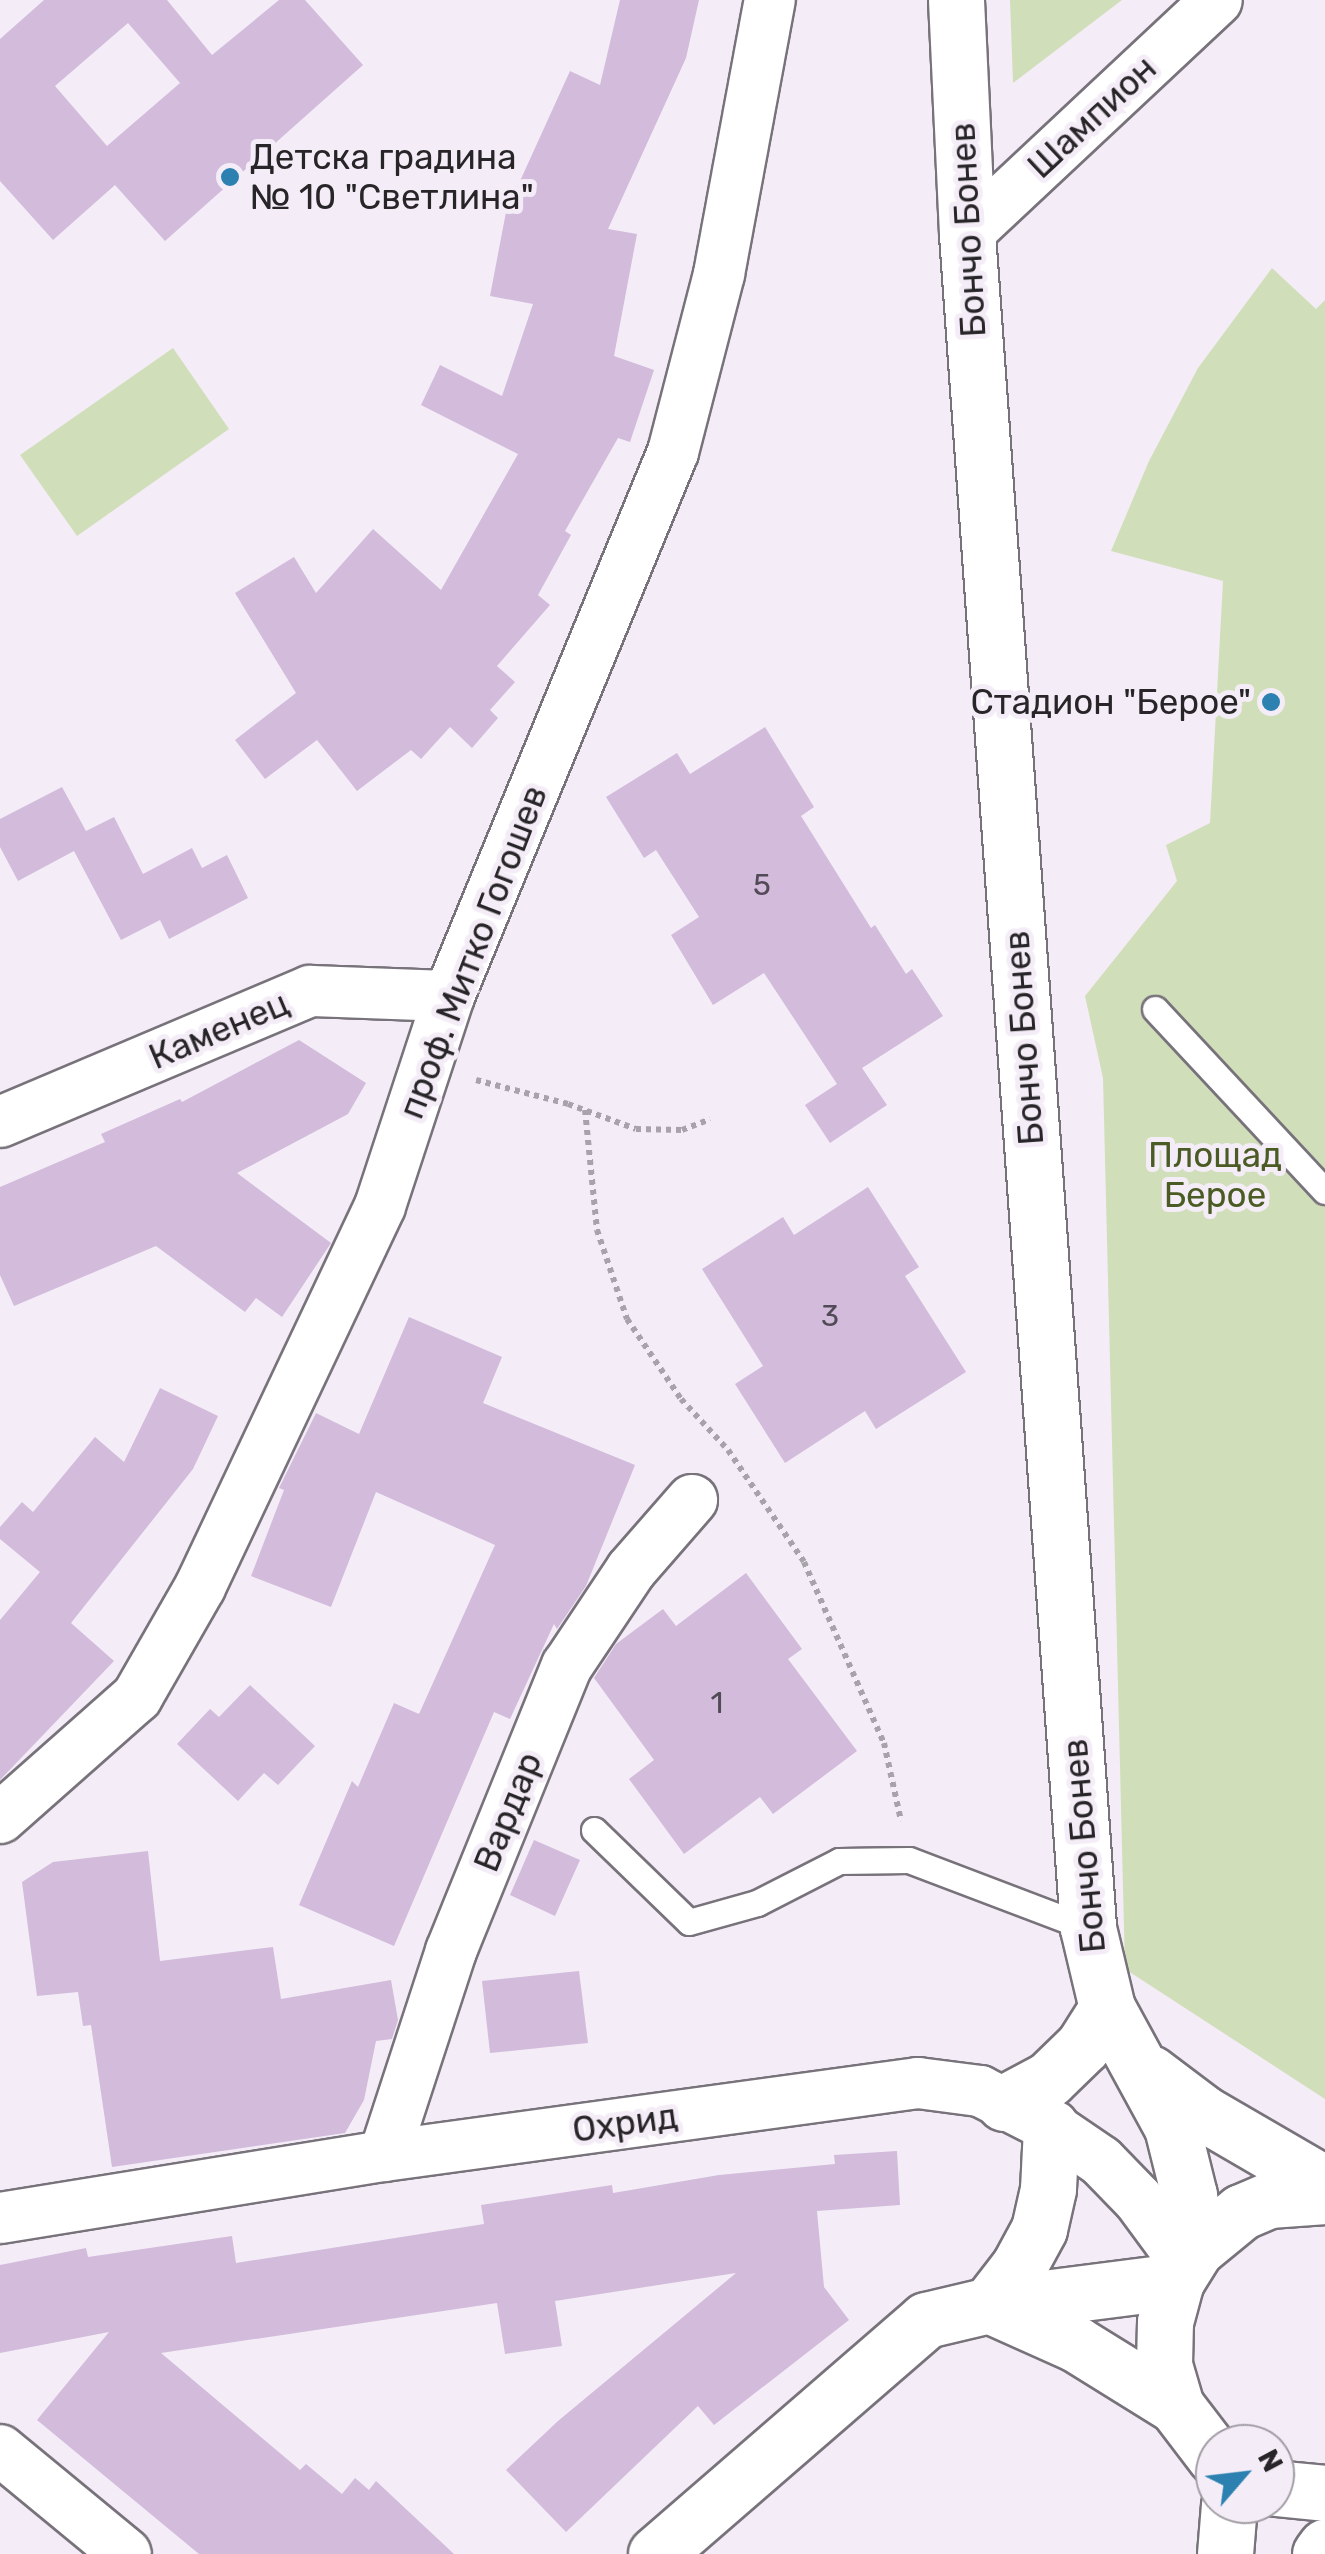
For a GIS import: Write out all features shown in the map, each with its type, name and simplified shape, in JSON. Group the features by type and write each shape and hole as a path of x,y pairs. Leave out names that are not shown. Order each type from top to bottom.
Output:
{"street":[{"name":"проф. Митко Гогошев","path":"0,1818 136,1697 200,1587 380,1206 450,996 673,452 719,274 770,0"},
{"name":"Бончо Бонев","path":"956,0 966,234 1088,1928 1107,2008 1172,2127 1190,2195 1186,2265 1162,2344 1176,2406"},
{"name":"Шампион","path":"966,234 1217,3"},
{"name":"Каменец","path":"0,1122 310,991 450,996"},
{"name":"Вардар","path":"384,2156 451,1951 567,1666 631,1570 692,1500"},
{"path":"989,2305 1019,2266 1038,2229 1048,2189 1028,2115 1049,2079 1083,2046 1107,2008"},
{"name":"Бончо Бонев","path":"1140,2065 1203,2114 1325,2184"},
{"name":"Охрид","path":"0,2218 384,2156 918,2082 980,2092 1028,2115 1114,2174 1186,2265"},
{"path":"656,2554 926,2320 1186,2265 1242,2212 1269,2200 1325,2196"},
{"path":"989,2305 1076,2344 1176,2406 1195,2432"},
{"path":"0,2450 126,2554"},
{"path":"1295,2490 1325,2492"},
{"path":"1225,2554 1227,2524"},
{"path":"1320,2554 1325,2547"}],"lane":[{"path":"1155,1009 1325,1191"},
{"path":"594,1830 689,1922 757,1902 839,1861 909,1860 1088,1928"}],"path":[{"path":"426,1068 568,1104 636,1130 682,1130 710,1119"}],"green space":[{"path":"1010,0 1122,0 1013,83"},
{"name":"Площад Берое","path":"1272,268 1316,309 1325,300 1325,2099 1125,1969 1103,1078 1085,996 1177,881 1166,845 1210,823 1223,581 1111,551 1149,461 1198,368"},
{"path":"173,348 229,429 77,536 20,455"}],"building":[{"path":"44,0 167,0 212,55 279,0 305,0 363,65 165,241 115,185 53,240 0,181 0,39","holes":["128,23 180,83 107,146 55,86"]},
{"path":"620,0 699,0 686,58 608,229 637,234 614,356 654,370 630,442 618,438 565,531 571,535 538,595 550,605 497,666 515,682 490,710 498,718 472,748 450,727 421,759 411,750 357,791 317,740 265,779 235,740 296,693 235,593 294,557 316,593 373,529 441,590 518,454 421,405 440,365 502,396 533,304 490,296 506,212 570,71 600,85"},
{"path":"765,727 814,807 801,816 871,928 875,925 906,974 912,969 943,1016 862,1068 887,1105 830,1143 805,1105 837,1084 764,973 713,1005 671,935 699,917 656,850 644,858 606,797 677,753 690,774"},
{"path":"62,787 86,831 114,817 143,874 192,848 202,868 227,855 248,898 169,939 160,920 121,940 74,851 18,881 0,847 0,819"},
{"path":"299,1040 366,1083 348,1114 237,1173 331,1243 282,1317 256,1298 245,1312 156,1246 14,1306 0,1275 0,1187 105,1142 101,1134 180,1099 182,1102"},
{"path":"868,1187 919,1267 905,1276 966,1372 876,1429 865,1411 785,1463 735,1384 763,1366 702,1269 783,1217 794,1235"},
{"path":"409,1317 502,1357 483,1403 635,1465 586,1586 557,1629 554,1624 510,1719 494,1712 394,1946 299,1905 352,1781 358,1787 394,1703 419,1714 495,1545 376,1492 331,1607 251,1576 284,1490 279,1488 316,1413 359,1434"},
{"path":"160,1388 218,1416 193,1469 71,1623 114,1661 0,1780 0,1620 40,1572 0,1539 0,1527 22,1502 33,1512 95,1437 124,1462"},
{"path":"746,1573 802,1649 788,1659 857,1751 773,1814 760,1797 684,1854 629,1779 654,1760 594,1678 616,1644 663,1609 676,1626"},
{"path":"250,1685 315,1746 278,1785 264,1773 238,1801 177,1744 210,1709 219,1717"},
{"path":"534,1840 580,1860 555,1916 510,1895"},
{"path":"148,1851 160,1961 273,1947 281,1999 391,1980 398,2020 392,2039 376,2041 364,2100 345,2133 112,2167 91,2025 83,2026 78,1992 37,1996 22,1882 53,1862"},
{"path":"579,1971 588,2043 490,2053 482,1981"},
{"path":"897,2151 900,2205 817,2211 824,2287 849,2320 714,2425 698,2406 566,2532 506,2470 558,2421 736,2273 555,2301 562,2346 505,2354 497,2303 161,2353 300,2470 306,2464 342,2494 355,2478 369,2490 376,2481 454,2554 199,2554 37,2420 109,2332 0,2353 0,2265 86,2248 88,2257 232,2236 236,2263 484,2224 481,2205 612,2185 613,2193 719,2175 835,2164 834,2155"}],"place":[{"name":"Детска градина № 10 \"Светлина\"","path":"230,177"},
{"name":"Стадион \"Берое\"","path":"1271,702"}]}
